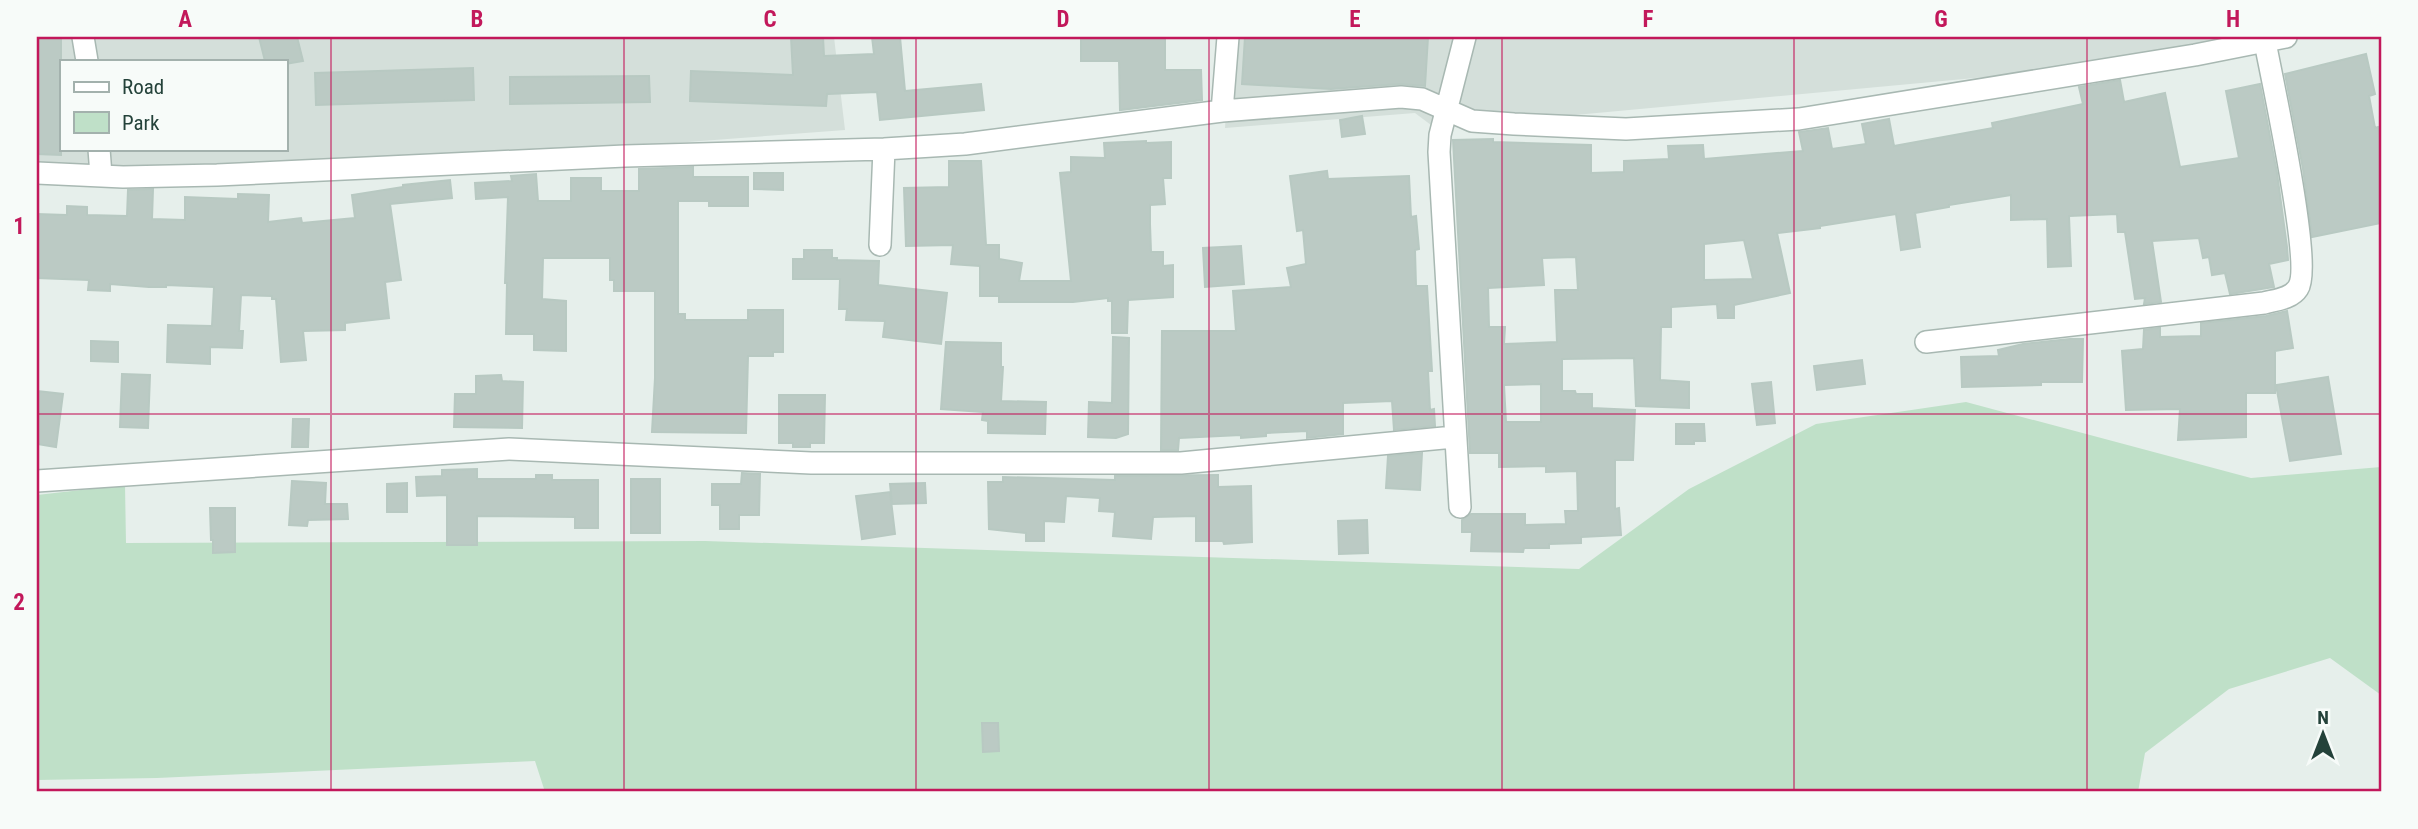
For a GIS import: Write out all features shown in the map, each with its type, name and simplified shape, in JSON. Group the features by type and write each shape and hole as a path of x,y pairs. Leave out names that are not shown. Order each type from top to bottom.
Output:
{"street":[{"path":"83,37 88,60"},
{"path":"1222,111 1228,37"},
{"path":"1460,507 1439,152 1440,135 1465,37"},
{"path":"37,173 123,177 218,175 625,156 884,149 965,144 1222,111 1401,97 1423,99 1472,121 1626,129 1798,119 2195,46 2265,42 2286,37"},
{"path":"1926,342 2264,303 2290,296 2298,289 2302,279 2298,228 2265,42"},
{"path":"880,245 884,149"},
{"path":"99,150 101,175"},
{"path":"37,481 509,449 811,463 1181,463 1454,437"}],"shaded area":[{"path":"37,37 834,37 845,130 542,153 37,176"},
{"path":"1231,37 2248,37 2062,70 1435,128 1415,113 1225,128"}],"green space":[{"path":"1966,402 2251,478 2381,467 2381,695 2330,658 2229,689 2145,753 2138,792 545,792 535,761 157,778 37,780 37,495 125,485 126,543 705,541 1579,569 1689,489 1816,424"}],"building":[{"path":"37,37 61,37 61,155 37,154"},
{"path":"259,37 297,37 303,61 287,64 287,60 265,60"},
{"path":"791,37 823,37 824,56 874,54 872,37 900,37 905,91 981,84 984,110 880,120 877,92 827,94 826,106 690,101 691,71 793,75"},
{"path":"1165,37 1165,70 1201,70 1202,100 1120,110 1119,61 1081,61 1081,39"},
{"path":"1245,37 1428,37 1425,86 1400,84 1331,89 1242,84"},
{"path":"2366,54 2375,94 2369,96 2375,128 2378,127 2381,143 2381,223 2312,237 2303,169 2285,74"},
{"path":"473,68 474,100 316,105 315,73"},
{"path":"649,76 650,102 510,104 510,77"},
{"path":"2120,80 2124,102 2165,93 2180,167 2239,158 2226,91 2260,84 2277,173 2288,260 2269,264 2274,287 2230,294 2225,273 2212,275 2209,257 2203,258 2199,238 2152,241 2161,302 2144,304 2145,298 2135,299 2125,232 2118,232 2117,214 2069,216 2071,266 2048,267 2047,219 2011,220 2011,195 1915,213 1920,247 1901,250 1896,214 1777,233 1790,293 1734,305 1734,318 1718,318 1717,304 1671,307 1671,327 1661,327 1660,380 1689,382 1689,408 1636,406 1634,358 1562,359 1562,391 1592,394 1592,408 1635,410 1633,460 1615,460 1615,509 1619,508 1621,535 1581,537 1581,543 1549,544 1549,548 1524,548 1523,552 1471,551 1472,532 1462,532 1462,520 1471,514 1525,514 1525,525 1566,524 1565,511 1578,511 1577,471 1546,472 1546,466 1499,467 1499,453 1470,453 1453,140 1493,139 1493,142 1591,145 1591,173 1624,172 1624,161 1669,159 1668,146 1703,145 1704,159 1803,151 1799,132 1828,128 1832,149 1866,144 1862,124 1889,119 1894,146 1993,128 1992,123 2083,104 2079,87","holes":["1744,240 1753,279 1704,280 1704,244","1576,257 1578,290 1555,290 1557,342 1504,344 1505,327 1489,327 1488,288 1544,285 1542,258","1541,384 1541,422 1506,422 1504,385"]},
{"path":"1362,116 1365,134 1342,137 1340,120"},
{"path":"1171,142 1171,178 1163,178 1165,204 1150,205 1150,224 1151,252 1163,252 1163,266 1173,265 1173,297 1128,300 1127,333 1112,333 1112,301 1108,301 1108,298 1073,302 999,302 999,296 980,296 980,266 951,264 953,245 906,246 904,188 949,187 949,161 981,161 986,245 999,245 999,259 1022,263 1019,281 1071,281 1060,173 1071,172 1071,157 1105,158 1104,143"},
{"path":"693,167 693,177 748,177 748,206 709,206 709,201 678,201 678,314 685,314 685,320 748,320 748,310 783,310 783,352 773,352 773,356 748,356 746,433 652,432 655,291 614,291 614,280 610,280 610,258 543,258 542,299 566,301 566,351 534,350 534,334 506,334 508,197 476,199 475,183 512,181 511,176 536,174 538,201 571,201 571,178 601,178 601,191 639,191 639,169"},
{"path":"1327,171 1328,179 1409,176 1411,217 1416,216 1419,249 1415,250 1416,286 1427,286 1432,371 1428,371 1430,410 1434,409 1435,426 1394,430 1392,401 1343,403 1343,434 1307,438 1307,431 1266,433 1266,436 1241,438 1241,435 1179,438 1178,450 1161,450 1162,331 1236,331 1233,291 1291,287 1287,268 1306,264 1303,230 1297,231 1290,176"},
{"path":"754,173 783,173 783,190 754,189"},
{"path":"450,180 452,198 390,204 401,280 385,282 389,318 345,323 345,330 303,331 306,360 281,362 276,299 272,299 272,296 241,295 239,331 243,331 242,348 210,347 210,364 167,362 168,325 212,326 214,287 110,284 110,291 88,290 89,280 37,278 37,214 67,215 67,206 87,207 87,215 127,216 128,190 153,189 152,219 185,220 185,197 238,199 238,194 269,195 268,222 301,218 302,223 355,218 352,195 403,185"},
{"path":"1241,246 1244,284 1205,287 1203,248"},
{"path":"804,250 832,250 832,258 837,260 879,261 878,285 947,293 941,344 883,337 885,321 846,320 847,309 839,309 840,279 793,279 793,259 804,259"},
{"path":"2287,311 2293,348 2275,351 2275,393 2246,393 2246,437 2178,440 2180,409 2126,410 2122,351 2143,349 2144,330 2160,328 2160,337 2201,336 2201,323"},
{"path":"1113,337 1129,338 1128,434 1116,438 1088,437 1089,402 1112,403"},
{"path":"2083,339 2082,382 1962,387 1961,357 1999,356 1998,350 2023,344"},
{"path":"91,341 118,342 118,362 91,361"},
{"path":"946,342 1001,343 1001,401 1046,402 1045,434 988,433 988,421 982,420 983,412 941,409"},
{"path":"1862,360 1865,384 1817,390 1814,366"},
{"path":"122,374 150,375 148,428 120,427"},
{"path":"501,375 502,381 523,382 522,428 454,427 455,394 476,394 476,376"},
{"path":"2328,377 2341,454 2290,461 2276,385"},
{"path":"1771,382 1775,423 1757,425 1752,384"},
{"path":"37,391 63,394 56,447 37,444"},
{"path":"779,395 825,395 824,443 810,443 810,447 793,447 793,443 779,443"},
{"path":"293,419 309,419 308,447 292,447"},
{"path":"1676,424 1704,424 1705,441 1676,444"},
{"path":"1422,453 1420,490 1386,488 1388,456"},
{"path":"477,469 477,479 536,479 536,475 552,475 552,480 598,480 598,528 575,528 575,517 477,516 477,545 447,545 447,495 417,496 416,477 442,476 442,470"},
{"path":"742,473 760,474 759,515 739,515 739,529 720,529 720,505 712,505 712,484 741,484"},
{"path":"1218,475 1218,487 1251,486 1252,542 1224,544 1223,541 1196,541 1196,516 1153,517 1151,539 1113,536 1115,512 1099,511 1100,498 1066,496 1064,522 1044,521 1044,541 1026,541 1026,533 989,529 988,482 1003,482 1003,477 1115,480 1115,476"},
{"path":"631,479 660,479 660,533 631,533"},
{"path":"292,481 326,483 325,504 347,504 348,519 308,520 307,526 289,525"},
{"path":"407,483 407,512 387,512 387,484"},
{"path":"925,483 926,503 892,504 890,484"},
{"path":"890,492 895,534 862,539 856,496"},
{"path":"210,508 235,508 235,552 213,553"},
{"path":"1367,520 1368,553 1339,554 1338,521"},
{"path":"982,723 998,723 999,751 983,752"}]}
